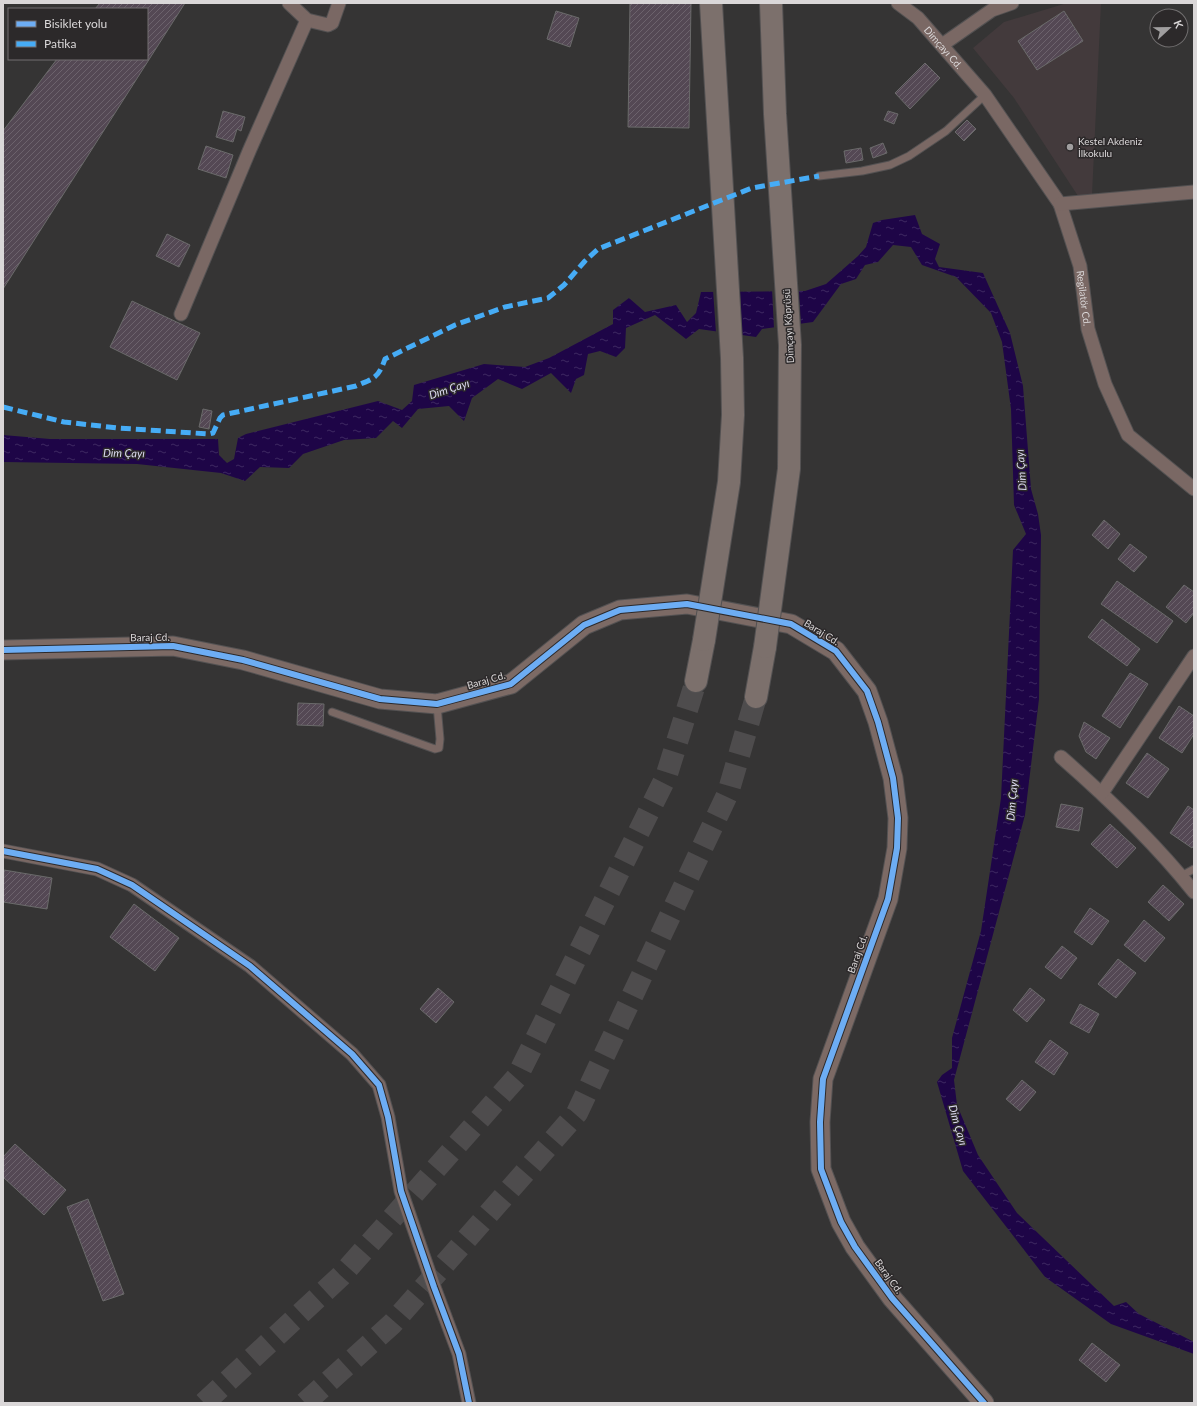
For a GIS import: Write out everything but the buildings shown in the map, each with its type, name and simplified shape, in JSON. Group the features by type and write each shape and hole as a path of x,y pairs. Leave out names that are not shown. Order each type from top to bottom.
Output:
{"highway":[{"path":"696,681 729,482 733,415 732,358 711,3"},
{"name":"Dimçayı Köprüsü","path":"756,697 765,647 789,469 790,345 774,114 771,3"}],"street":[{"path":"289,3 307,20 328,25 332,23 339,3"},
{"name":"Dimçayı Cd.","path":"898,3 918,18 985,95"},
{"path":"942,45 992,10 1012,3"},
{"path":"181,314 250,149 307,20"},
{"name":"Regilatör Cd.","path":"985,95 1060,204 1080,266 1088,329 1105,384 1128,435 1194,489"},
{"path":"1060,204 1194,192"},
{"name":"Baraj Cd.","path":"3,650 173,646 243,660 380,699 437,704 511,684 584,625 620,610 687,604 791,624 836,651 867,691 878,722 893,778 898,818 897,848 888,899 823,1079 820,1122 821,1169 841,1222 855,1247 892,1298 984,1403"},
{"path":"1102,793 1194,656"},
{"path":"1061,757 1102,793 1181,876 1194,892"},
{"path":"3,851 97,869 132,885 250,966 352,1054 378,1085 388,1118 401,1191 459,1354 469,1403"}],"lane":[{"path":"819,176 862,171 890,165 909,156 946,131 985,95"},
{"path":"332,712 435,749 439,748 440,740 437,704"},
{"path":"1181,876 1194,869"}],"shaded area":[{"name":"Kestel Akdeniz İlkokulu","path":"1067,3 1101,3 1092,195 1078,196 1014,98 973,48 1004,22"}],"water":[{"name":"Dim Çayı","path":"915,215 922,234 940,244 935,259 939,267 983,273 1010,333 1023,386 1031,489 1038,514 1041,535 1039,699 1025,815 954,1080 957,1105 978,1155 1017,1213 1114,1306 1126,1302 1139,1314 1194,1342 1194,1354 1111,1324 1045,1277 963,1171 937,1082 942,1075 952,1068 952,1038 981,931 1001,798 1013,550 1026,534 1014,505 1011,409 1002,342 991,313 956,277 922,265 911,247 893,245 878,262 865,265 856,279 841,284 813,322 762,329 756,337 699,329 686,339 655,315 626,328 625,348 616,357 600,351 588,354 584,375 576,379 571,393 551,373 522,389 498,379 472,398 464,421 449,406 418,409 402,428 393,421 376,438 344,440 303,454 289,468 260,467 245,481 221,473 137,464 3,462 3,435 50,439 218,439 219,455 227,463 234,459 238,438 246,434 378,401 402,410 412,401 414,385 484,364 525,367 549,358 613,324 613,310 629,298 645,312 676,305 687,322 696,313 701,292 805,291 826,284 866,247 873,223 882,220"}],"pier":[{"path":"740,289 742,337 716,333 713,290"},
{"path":"772,289 799,289 801,326 774,329"}],"tunnel":[{"path":"204,1403 341,1276 517,1077 666,777 696,681"},
{"path":"305,1403 392,1324 577,1113 728,793 756,697"}],"marked path":[{"path":"3,407 64,422 118,428 209,434 213,433 223,415 356,386 375,377 380,371 385,359 455,325 505,307 548,298 564,285 585,261 598,249 752,188 819,176"}],"cycle path":[{"path":"3,650 173,646 243,660 380,699 437,704 511,684 584,625 620,610 687,604 791,624 836,651 867,691 878,722 893,778 898,818 897,848 888,899 823,1079 820,1122 821,1169 841,1222 855,1247 892,1298 984,1403"},
{"path":"3,851 97,869 132,885 250,966 352,1054 379,1085 388,1117 401,1191 459,1354 469,1403"}],"place":[{"name":"Kestel Akdeniz İlkokulu","path":"1070,147"}]}
